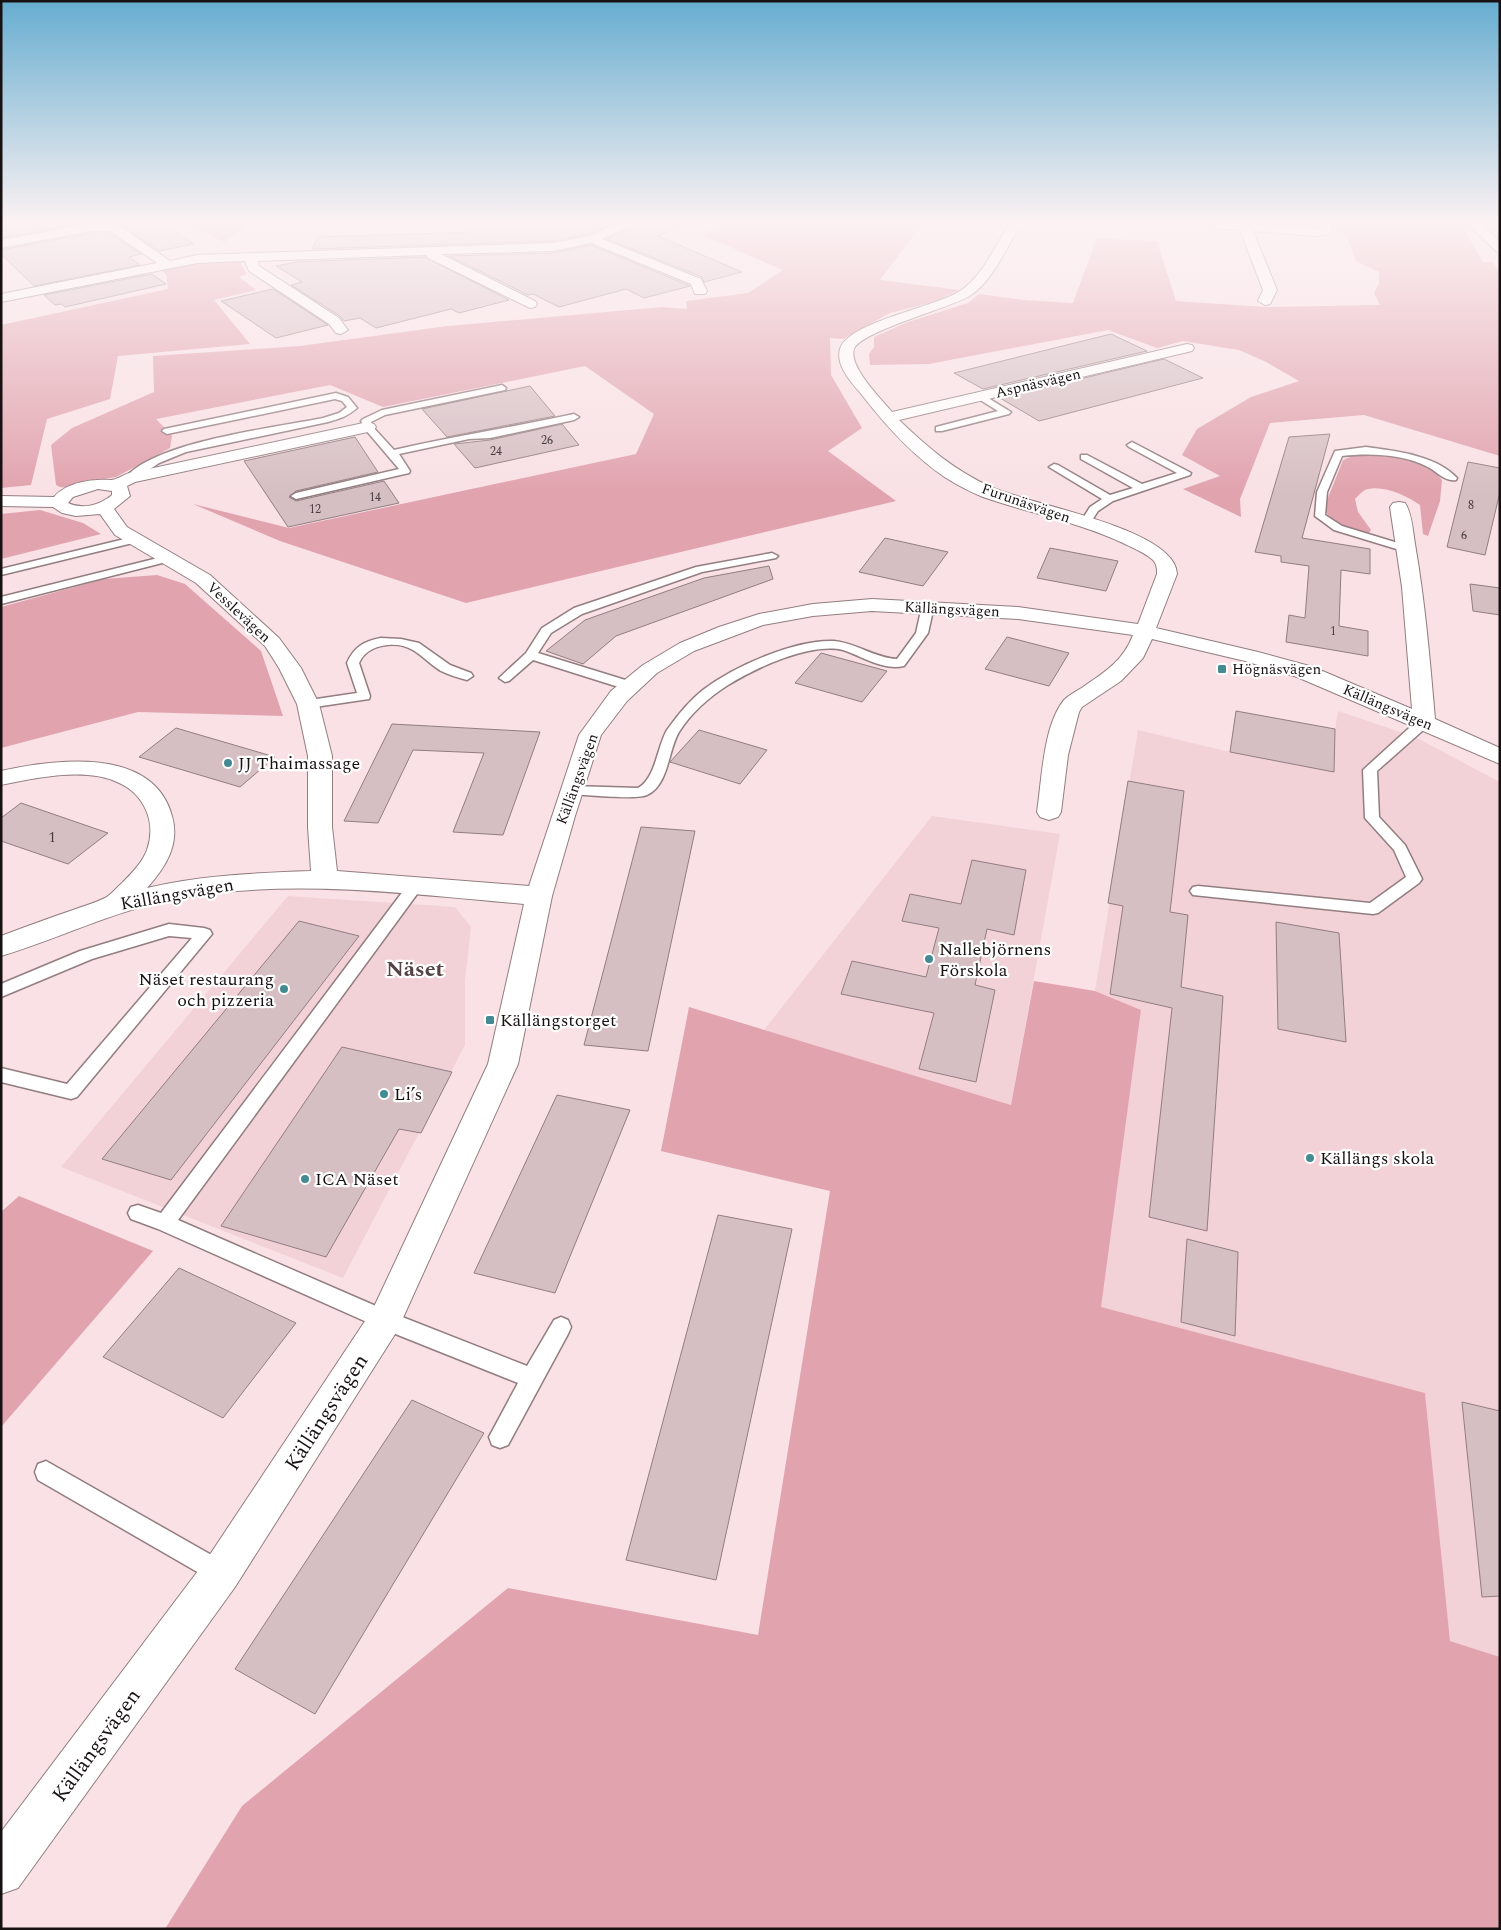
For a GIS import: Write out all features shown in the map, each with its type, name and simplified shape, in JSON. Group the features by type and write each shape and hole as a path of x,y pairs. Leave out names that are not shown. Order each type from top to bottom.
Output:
{"street":[{"path":"323,314 334,321 341,330"},
{"name":"Furunäsvägen","path":"912,314 854,339 847,349 847,360 852,372 888,418 916,445 952,474 1004,498 1134,540 1160,557 1167,566 1167,574 1145,631"},
{"name":"Aspnäsvägen","path":"888,418 1187,348"},
{"path":"60,502 68,493 86,486 122,482 368,427"},
{"path":"1,501 60,502 66,509 74,511 104,507 112,504 121,496 120,488 122,482"},
{"name":"Vesslevägen","path":"104,507 122,530 203,579 272,642 290,668 308,704 320,756 320,827 325,879"},
{"path":"1399,507 1408,548 1419,644 1424,722"},
{"name":"Källängsvägen","path":"1,1872 221,1573 385,1320 503,1064 539,896 590,734 620,696 650,668 687,647 759,620 813,610 862,606 928,606 1018,613 1145,631 1242,654 1305,672 1424,722 1500,757"},
{"path":"1049,812 1062,729 1067,711 1073,704 1125,666 1136,654 1145,631"},
{"path":"1,778 40,771 76,769 110,772 140,784 156,803 163,822 163,842 143,878 115,904"},
{"name":"Källängsvägen","path":"1,946 115,904 171,891 234,883 325,879 539,896"}],"lane":[{"path":"296,496 405,472 401,463 368,427 366,421 369,418 382,413 502,388"},
{"path":"122,482 159,458 189,447 325,420 342,415 352,408 345,400 336,396 167,430"},
{"path":"939,429 1006,412 980,396"},
{"path":"392,453 469,436 490,435 574,417"},
{"path":"1085,523 1094,509 1109,499 1186,473 1132,444"},
{"path":"1408,548 1338,528 1320,516 1322,492 1338,453 1366,450 1394,454 1430,464 1452,478"},
{"path":"1084,457 1141,488"},
{"path":"1054,467 1109,499"},
{"path":"1,572 137,539"},
{"path":"505,678 531,655 546,631 578,611 700,569 772,556"},
{"path":"1,601 170,558"},
{"path":"571,790 641,792 649,790 654,783 669,739 679,724 711,690 737,674 772,659 804,649 834,645 887,661 900,662 922,633 928,606"},
{"path":"308,704 364,696 352,663 357,654 370,644 381,642 416,646 446,668 467,676"},
{"path":"531,655 630,686"},
{"path":"1198,892 1373,909 1414,879 1400,848 1372,818 1370,770 1424,722"},
{"path":"165,1223 415,886"},
{"path":"1,991 86,955 169,930 204,934 71,1092 1,1076"},
{"path":"138,1213 165,1223 385,1320 532,1378"},
{"path":"500,1437 561,1327"},
{"path":"46,1472 221,1573"}],"shaded area":[{"path":"52,314 226,314 250,344 118,356 110,399 47,419 31,485 1,488 1,325"},
{"path":"582,314 888,314 843,339 830,338 831,375 862,428 828,451 896,501 466,603 280,541 193,504 289,528 636,454 654,414 585,366 383,407 330,385 156,419 172,436 170,448 116,477 87,482 69,488 56,485 51,445 72,428 154,392 153,356 300,346 448,326"},
{"path":"933,314 1500,314 1500,456 1364,415 1270,423 1240,499 1241,517 1183,489 1220,476 1182,455 1197,429 1251,397 1299,381 1266,362 1239,350 1183,341 1157,348 1108,330 929,364 870,365 869,354 874,347 874,337 908,322"},
{"path":"1355,455 1404,458 1423,464 1435,472 1442,480 1440,501 1428,536 1423,534 1420,505 1409,498 1388,490 1368,489 1355,499 1358,512 1371,530 1369,533 1337,523 1327,514 1324,508 1343,460"},
{"path":"40,510 83,523 101,534 1,559 1,514"},
{"path":"157,575 185,584 261,651 283,716 138,712 1,748 1,607 104,579"},
{"name":"Källängs skola","path":"1236,711 1335,729 1338,711 1415,737 1500,782 1500,1657 1450,1641 1425,1393 1100,1307 1141,1010 1095,991 1138,730 1230,752"},
{"name":"Nallebjörnens Förskola","path":"932,816 1060,834 1011,1105 764,1030"},
{"path":"288,896 455,907 471,927 465,980 465,1045 343,1278 61,1167"},
{"path":"1034,981 1095,991 1141,1010 1101,1307 1425,1393 1450,1641 1500,1657 1500,1929 165,1929 242,1806 508,1588 758,1635 830,1191 661,1151 689,1007 1011,1105"},
{"path":"19,1196 153,1251 1,1427 1,1212"}],"building":[{"path":"240,314 311,314 328,325 276,338"},
{"path":"337,314 431,314 376,328 360,318 344,321"},
{"path":"1111,334 1147,351 983,389 954,373"},
{"path":"1164,359 1203,378 1039,421 1000,398"},
{"path":"530,386 555,416 447,437 422,409"},
{"path":"562,424 579,445 475,468 454,444 490,440"},
{"path":"1330,434 1302,538 1370,549 1370,574 1341,570 1339,626 1368,631 1368,656 1286,642 1289,615 1305,618 1309,566 1281,562 1281,556 1255,552 1289,437"},
{"path":"355,437 378,472 296,491 289,497 296,501 384,481 399,503 288,527 244,461"},
{"path":"1468,462 1500,468 1500,492 1485,555 1447,547"},
{"path":"885,538 948,552 923,586 859,572"},
{"path":"1050,548 1118,561 1106,591 1037,578"},
{"path":"769,566 773,579 616,636 583,664 546,651 585,620 704,578"},
{"path":"1470,584 1500,588 1500,615 1473,611"},
{"path":"1007,637 1069,653 1049,686 985,669"},
{"path":"821,653 887,671 862,702 795,683"},
{"path":"1236,711 1335,729 1334,772 1230,752"},
{"path":"392,724 540,732 503,835 453,832 484,753 413,750 378,823 344,821"},
{"path":"176,728 275,757 240,787 139,757"},
{"path":"699,730 767,750 740,784 670,762"},
{"path":"1128,781 1184,791 1170,912 1188,915 1181,987 1223,996 1207,1231 1149,1217 1172,1008 1110,994 1123,906 1108,903"},
{"path":"21,803 108,833 68,864 1,841 1,818"},
{"path":"641,827 695,831 648,1051 584,1045"},
{"path":"972,860 1026,870 1014,935 987,929 975,985 995,990 976,1082 919,1069 934,1013 841,994 852,961 926,977 939,928 902,921 910,894 961,904"},
{"path":"299,921 359,936 171,1180 102,1159"},
{"path":"1276,922 1339,933 1346,1042 1278,1029"},
{"path":"342,1047 452,1072 421,1133 399,1129 326,1257 221,1226"},
{"path":"557,1095 630,1110 555,1293 474,1273"},
{"path":"718,1215 792,1229 716,1580 626,1560"},
{"path":"1187,1239 1238,1252 1235,1336 1181,1322"},
{"path":"179,1268 296,1323 223,1418 103,1357"},
{"path":"412,1400 484,1433 315,1714 235,1669"},
{"path":"1462,1402 1500,1411 1500,1596 1482,1597"}],"place":[{"name":"Högnäsvägen","path":"1222,669"},
{"name":"JJ Thaimassage","path":"228,763"},
{"name":"Nallebjörnens Förskola","path":"929,959"},
{"name":"Näset restaurang och pizzeria","path":"284,989"},
{"name":"Källängstorget","path":"490,1020"},
{"name":"Li’s","path":"384,1094"},
{"name":"Källängs skola","path":"1310,1158"},
{"name":"ICA Näset","path":"305,1179"}],"district":[{"name":"Näset","path":"415,968"}]}
